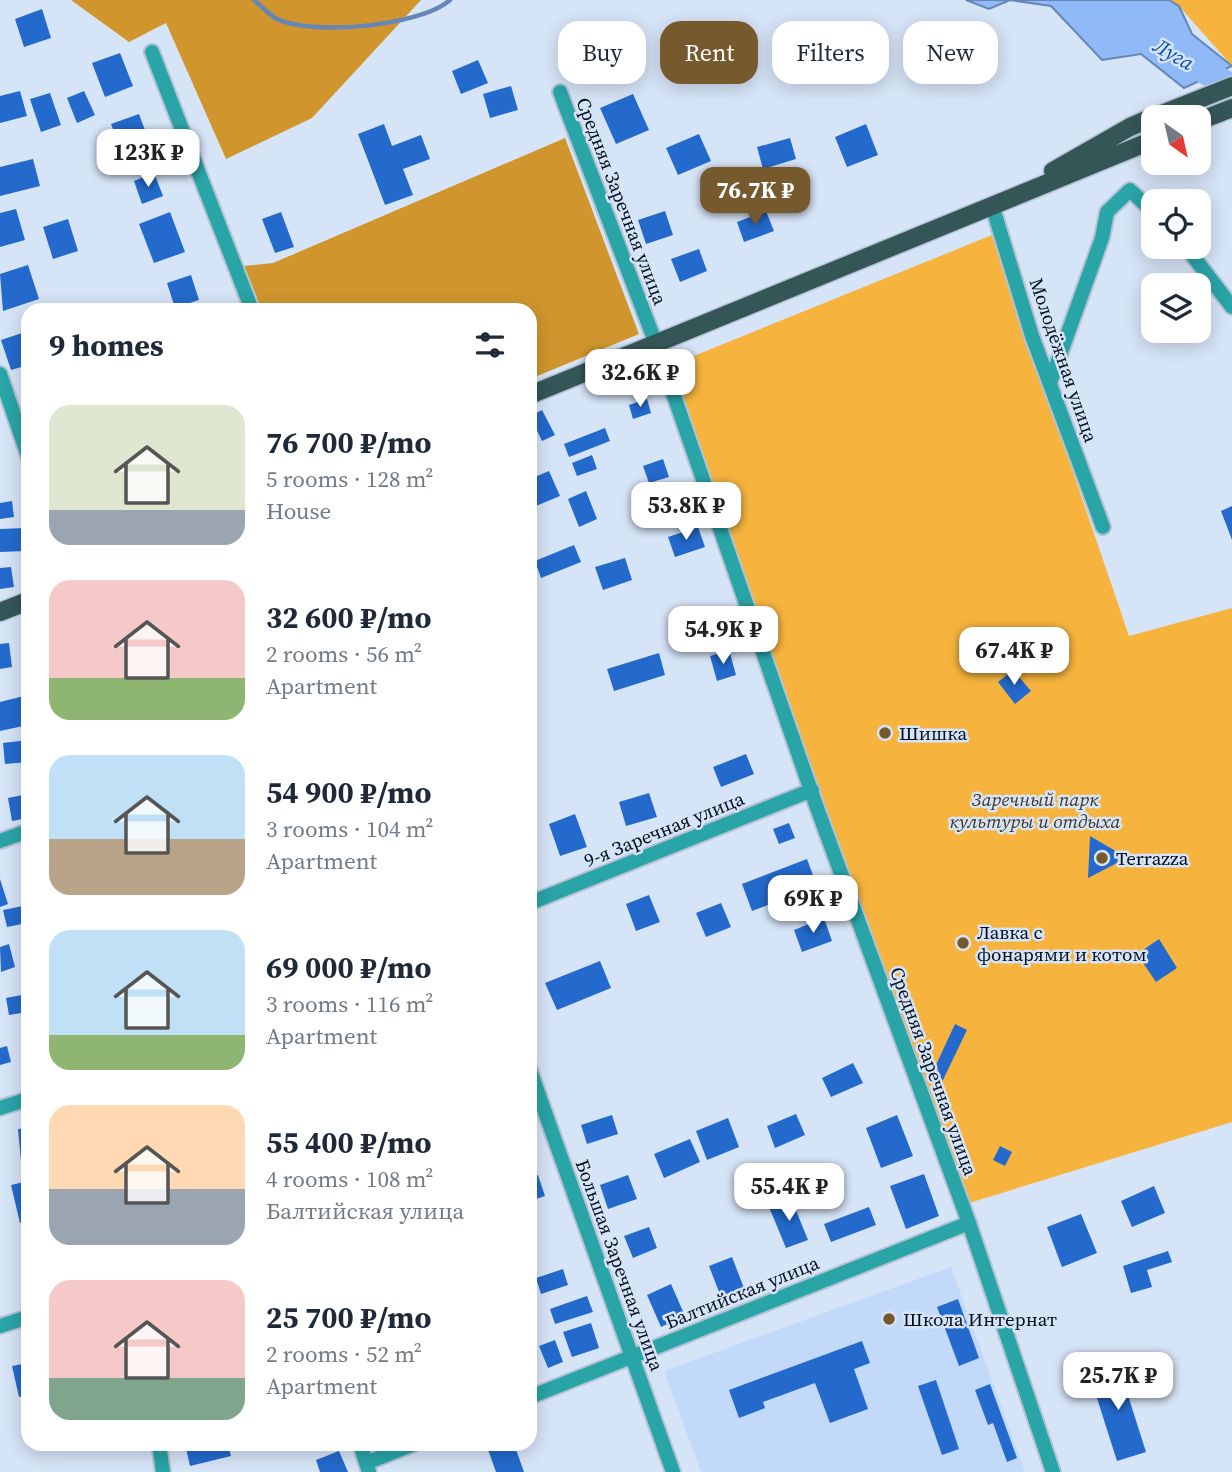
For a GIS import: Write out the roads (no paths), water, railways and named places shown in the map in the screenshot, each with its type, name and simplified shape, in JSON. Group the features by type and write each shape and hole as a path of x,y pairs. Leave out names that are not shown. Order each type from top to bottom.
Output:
{"main road":[{"path":"1184,105 1232,86"},
{"path":"1211,116 1232,108"},
{"path":"992,205 1141,122"},
{"path":"537,392 1141,145"},
{"path":"0,612 21,604"}],"street":[{"path":"152,52 248,303"},
{"name":"Средняя Заречная улица","path":"560,92 656,344 1054,1472"},
{"path":"1050,383 1102,238 1107,212 1130,190 1141,201"},
{"name":"Молодёжная улица","path":"992,205 1050,383 1103,527"},
{"path":"1195,259 1232,307"},
{"path":"0,374 21,436"},
{"name":"9-я Заречная улица","path":"537,900 812,790"},
{"path":"0,841 21,834"},
{"name":"Большая Заречная улица","path":"537,1090 673,1472"},
{"path":"0,1108 21,1101"},
{"name":"Балтийская улица","path":"537,1394 968,1223"},
{"path":"0,1326 21,1319"},
{"path":"160,1451 163,1472"},
{"path":"367,1467 400,1451"}],"water":[{"path":"966,0 1010,0 989,9"},
{"path":"1010,0 1169,0 1179,6 1192,34 1232,66 1184,88 1141,54 1102,60 1051,6"}],"waterway":[{"path":"254,0 275,18 291,24 338,28 391,22 436,9 450,0"},
{"name":"Луга","path":"1181,57 1232,87"}],"place":[{"name":"Шишка","path":"885,733"},
{"name":"Terrazza","path":"1102,858"},
{"name":"Лавка с фонарями и котом","path":"963,943"},
{"name":"Школа Интернат","path":"889,1319"}],"park label":[{"name":"Заречный парк культуры и отдыха","path":"1035,810"}]}
